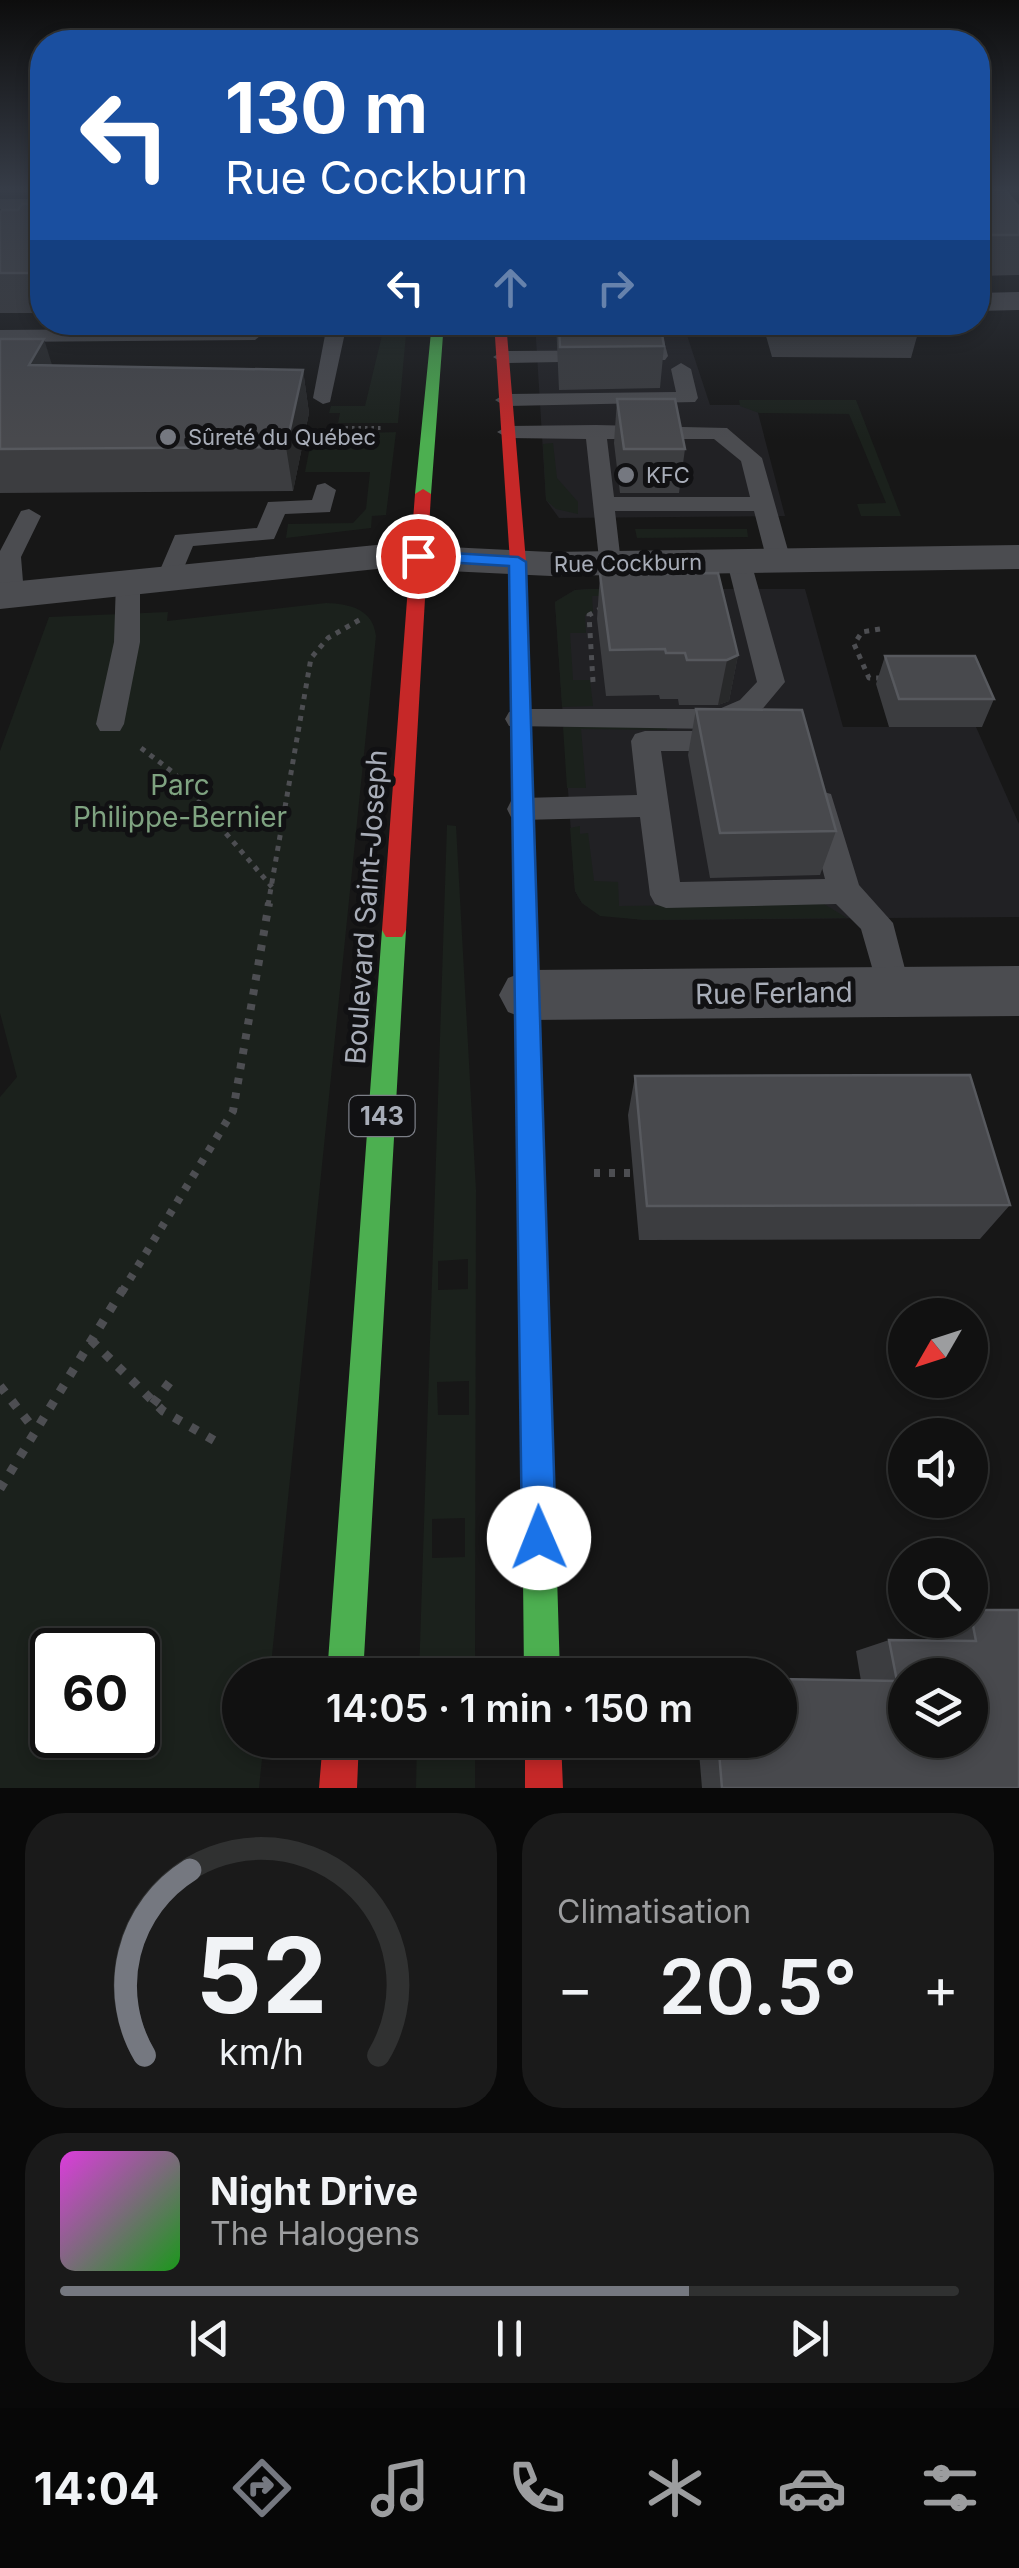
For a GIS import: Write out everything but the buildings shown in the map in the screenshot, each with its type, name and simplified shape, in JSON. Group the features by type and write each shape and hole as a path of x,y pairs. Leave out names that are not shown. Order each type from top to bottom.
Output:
{"main road":[{"name":"Boulevard Saint-Joseph","path":"347,1658 418,556 437,335"},
{"path":"501,335 518,562 542,1658"},
{"path":"338,1788 340,1758"},
{"path":"543,1758 544,1788"}],"street":[{"path":"990,302 1019,302"},
{"name":"Rue Cockburn","path":"5,595 386,556 610,563 1019,557"},
{"name":"Rue Ferland","path":"528,995 1019,992"}],"lane":[{"path":"0,336 128,335"},
{"path":"323,398 335,335"},
{"path":"503,357 658,356 653,335"},
{"path":"505,400 688,398 681,369"},
{"path":"596,431 610,563"},
{"path":"508,432 718,432 751,458 764,504 751,606 772,682 750,708 729,717 519,719"},
{"path":"110,724 128,642 148,580 184,540 266,534 276,507 322,507 325,490"},
{"path":"604,504 764,504"},
{"path":"5,595 9,557 29,516"},
{"path":"717,606 751,606"},
{"path":"768,742 644,741 666,895 844,892"},
{"path":"814,780 844,892 876,923 894,992"},
{"path":"522,809 654,806"}],"path":[{"path":"337,428 384,428"},
{"path":"594,614 607,605"},
{"path":"0,1489 233,1111 311,658 328,638 373,613"},
{"path":"880,629 862,632 854,644 869,678 887,678"},
{"path":"143,749 174,773 273,888"},
{"path":"587,1173 633,1173"},
{"path":"91,1340 153,1404 178,1423 215,1441"},
{"path":"153,1404 172,1379"},
{"path":"0,1386 34,1429"}],"shaded area":[{"path":"536,335 687,335 710,405 756,405 785,516 559,518 546,500"},
{"path":"805,589 843,727 976,727 1019,824 1019,917 645,920 600,915 582,903 575,891 555,602 575,590"}],"green space":[{"path":"382,335 406,335 398,423 338,423 340,413 329,413 331,406 365,406"},
{"path":"739,400 856,400 901,516 861,516 857,504 886,503 849,414 759,413 740,406"},
{"path":"396,432 386,515 372,516 371,528 286,538 288,524 353,523 366,509 370,472 305,472 311,441 335,441 337,434"},
{"path":"553,443 557,478 578,502 578,514 556,509 546,500 543,444"},
{"path":"635,529 747,529 748,537 637,538"},
{"path":"720,589 722,596 592,596 593,612 585,615 586,633 570,633 573,680 590,680 593,706 562,707 555,602 575,590"},
{"name":"Parc Philippe-Bernier","path":"335,604 365,614 376,636 272,1658 222,1658 222,1758 262,1758 259,1788 0,1788 0,1097 17,1077 0,1013 0,751 49,617 168,612 167,621"},
{"path":"666,724 667,730 581,729 586,788 567,788 563,727"},
{"path":"447,825 456,826 476,1190 475,1658 420,1658","holes":["468,1259 468,1289 438,1290 438,1261","469,1381 469,1415 438,1415 437,1382","465,1518 465,1557 432,1558 432,1519"]},
{"path":"580,826 580,834 588,833 594,881 618,882 619,906 824,904 847,918 645,920 600,916 582,903 575,891 570,828"},
{"path":"417,1758 475,1758 475,1788 416,1788"}],"traffic: fast":[{"path":"423,494 437,335"},
{"path":"346,1658 394,930"},
{"path":"538,1475 542,1658"}],"traffic: slow":[{"path":"526,939 538,1475"}],"traffic: jam":[{"path":"501,335 518,562 526,939"},
{"path":"394,930 423,494"},
{"path":"338,1788 340,1758"},
{"path":"543,1758 544,1788"}],"place":[{"name":"Sûreté du Québec","path":"168,437"},
{"name":"KFC","path":"626,475"}],"route":[{"path":"418,556 518,562 539,1538"}]}
